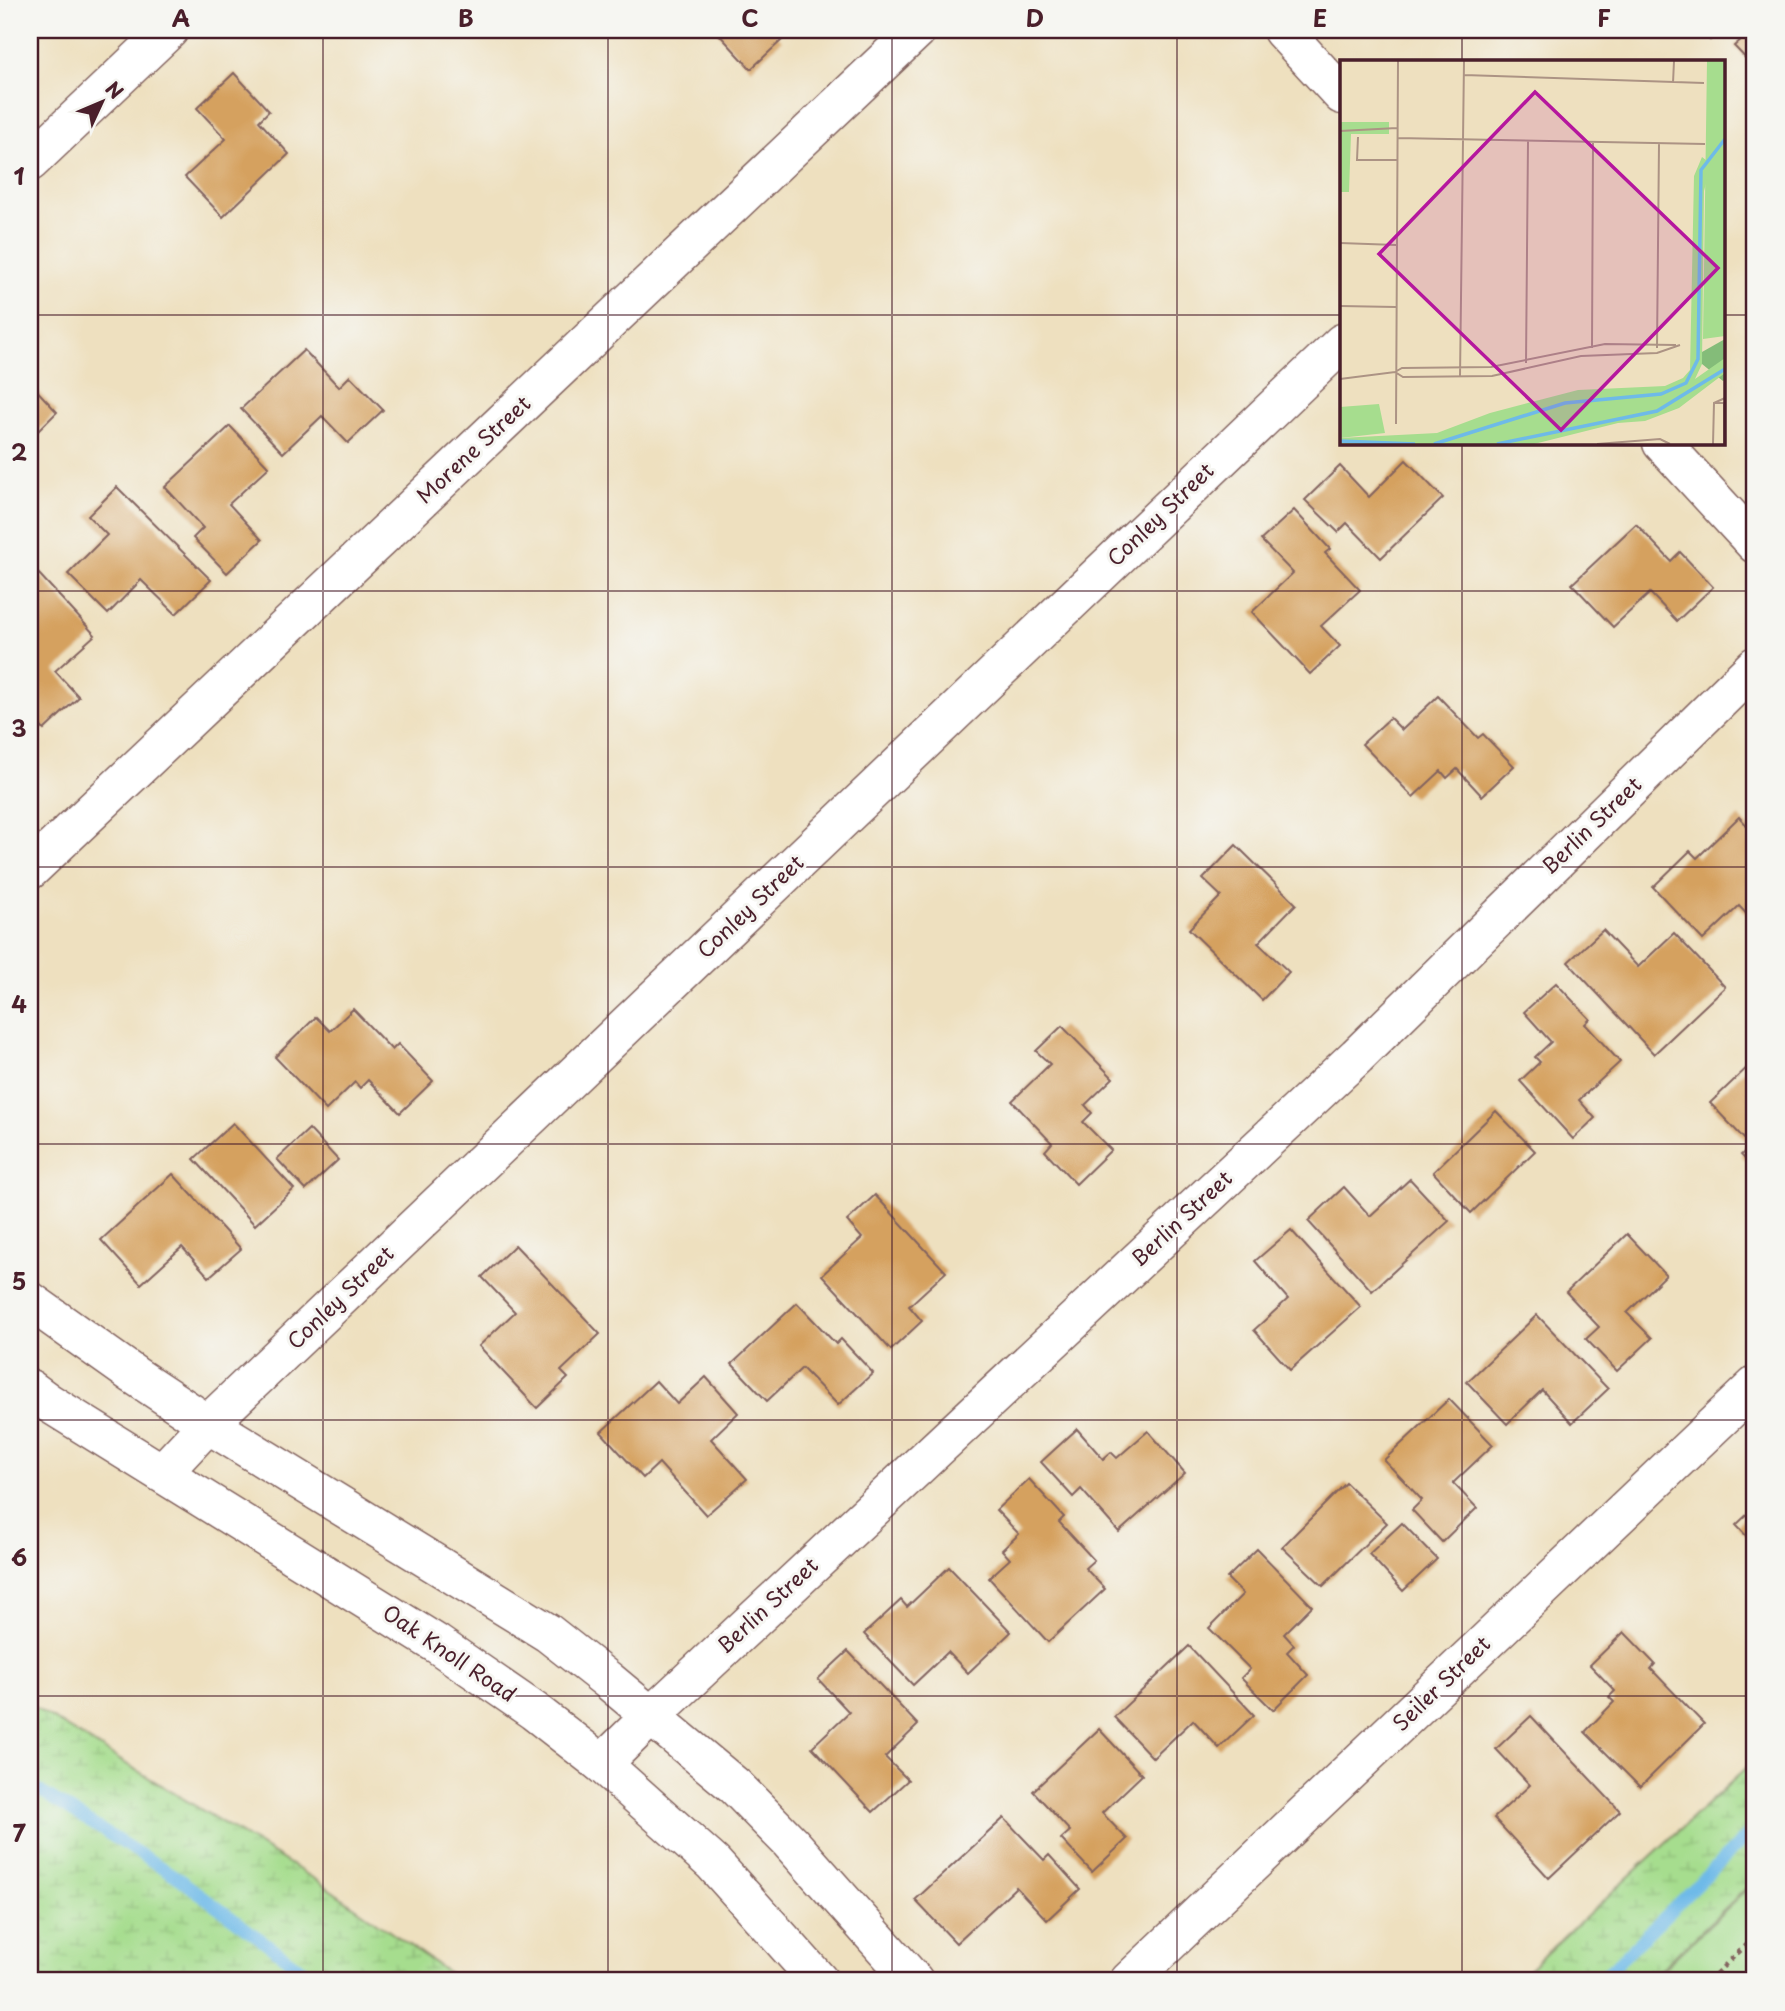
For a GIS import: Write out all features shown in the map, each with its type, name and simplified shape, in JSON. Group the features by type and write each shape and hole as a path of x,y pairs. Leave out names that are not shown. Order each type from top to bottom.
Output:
{"street":[{"name":"Morene Street","path":"30,870 917,30"},
{"path":"1282,30 1340,93"},
{"path":"30,162 148,37"},
{"name":"Conley Street","path":"162,1474 208,1424 1340,345"},
{"path":"1663,444 1755,544"},
{"name":"Berlin Street","path":"602,1764 650,1716 1357,1056 1755,666"},
{"path":"30,1301 208,1424 548,1633 744,1796 790,1842 914,1981"},
{"name":"Seiler Street","path":"1129,1981 1755,1386"},
{"name":"Oak Knoll Road","path":"30,1389 437,1644 534,1711 602,1764 713,1863 819,1981"}],"path":[{"path":"1708,1981 1755,1937"}],"green space":[{"path":"30,1705 321,1883 460,1981 30,1981"},
{"path":"1755,1760 1755,1880 1648,1981 1516,1981"},
{"path":"1755,1882 1755,1981 1650,1981"}],"building":[{"path":"715,30 772,30 782,40 751,69"},
{"path":"1700,30 1720,30 1710,40"},
{"path":"1755,30 1755,68 1734,46"},
{"path":"234,73 269,111 259,121 289,154 223,217 185,177 226,139 197,108"},
{"path":"304,350 339,387 350,376 383,410 348,443 322,416 283,453 241,409"},
{"path":"30,383 57,412 30,439"},
{"path":"230,426 269,467 229,504 262,540 227,573 193,538 203,528 165,487"},
{"path":"1406,460 1443,498 1381,558 1347,523 1338,532 1305,500 1340,466 1369,497"},
{"path":"117,487 211,580 176,614 141,580 108,614 68,574 107,535 88,516"},
{"path":"1294,510 1330,549 1325,553 1360,590 1321,626 1340,646 1310,674 1252,612 1293,573 1261,540"},
{"path":"1636,524 1671,561 1680,552 1713,587 1677,621 1650,593 1613,627 1572,584"},
{"path":"39,574 95,635 55,671 79,697 44,730 30,715 30,583"},
{"path":"1438,696 1478,738 1483,734 1514,766 1482,796 1457,769 1447,778 1441,771 1413,797 1362,744 1390,718 1402,730"},
{"path":"1739,817 1755,834 1755,923 1739,906 1703,940 1653,887 1690,851 1697,858"},
{"path":"1236,845 1296,904 1258,943 1289,972 1262,1000 1189,929 1221,896 1203,879"},
{"path":"1603,930 1638,967 1674,933 1725,987 1654,1054 1568,962"},
{"path":"1556,983 1590,1019 1585,1024 1620,1062 1579,1100 1595,1118 1573,1139 1520,1081 1540,1062 1535,1057 1551,1042 1524,1012"},
{"path":"353,1009 392,1050 398,1044 433,1081 400,1113 368,1080 360,1088 355,1082 326,1110 275,1057 316,1017 330,1031"},
{"path":"1062,1026 1113,1078 1085,1105 1092,1113 1083,1122 1111,1150 1076,1184 1045,1151 1052,1143 1012,1101 1050,1064 1036,1051"},
{"path":"1755,1060 1755,1169 1741,1155 1751,1146 1710,1103"},
{"path":"1496,1111 1535,1151 1471,1213 1433,1172"},
{"path":"233,1123 294,1189 255,1225 194,1159"},
{"path":"309,1129 338,1160 306,1190 277,1159"},
{"path":"173,1174 241,1249 209,1277 182,1247 141,1284 101,1240"},
{"path":"1410,1179 1449,1221 1372,1291 1308,1221 1344,1187 1370,1216"},
{"path":"875,1195 946,1272 909,1306 922,1321 891,1350 822,1275 862,1238 847,1221"},
{"path":"1291,1230 1361,1307 1290,1370 1254,1330 1288,1299 1255,1261"},
{"path":"1627,1234 1666,1275 1627,1313 1652,1338 1617,1371 1586,1339 1599,1327 1566,1292"},
{"path":"515,1245 600,1334 561,1371 568,1378 537,1408 479,1346 515,1312 482,1277"},
{"path":"797,1303 836,1344 841,1339 873,1373 838,1405 802,1368 767,1401 732,1364"},
{"path":"1537,1315 1608,1389 1572,1423 1542,1390 1507,1424 1467,1382"},
{"path":"706,1377 738,1413 711,1439 747,1479 706,1515 659,1463 643,1478 601,1432 656,1381 677,1404"},
{"path":"1449,1399 1493,1445 1453,1483 1477,1508 1442,1542 1412,1510 1422,1500 1384,1460"},
{"path":"1077,1429 1103,1459 1111,1452 1117,1458 1148,1431 1185,1473 1119,1532 1081,1489 1073,1497 1041,1462"},
{"path":"1029,1479 1064,1517 1059,1522 1094,1560 1085,1568 1105,1589 1048,1642 989,1578 1010,1559 1002,1550 1019,1534 996,1510"},
{"path":"1346,1483 1387,1523 1323,1586 1282,1547"},
{"path":"1755,1507 1755,1545 1736,1525"},
{"path":"1402,1523 1437,1559 1403,1591 1369,1554"},
{"path":"1257,1549 1312,1606 1284,1634 1294,1645 1287,1652 1308,1675 1273,1710 1241,1678 1250,1669 1209,1628 1243,1594 1227,1578"},
{"path":"949,1567 1011,1632 968,1673 948,1652 913,1685 864,1634 901,1600 907,1607"},
{"path":"1624,1632 1655,1664 1651,1669 1704,1724 1640,1787 1585,1732 1614,1702 1609,1697 1615,1691 1590,1665"},
{"path":"1189,1646 1254,1715 1219,1748 1193,1720 1153,1758 1114,1717"},
{"path":"848,1651 918,1725 885,1757 908,1780 873,1812 812,1747 849,1712 818,1679"},
{"path":"1531,1716 1620,1811 1549,1878 1494,1818 1530,1785 1496,1749"},
{"path":"1099,1729 1142,1775 1102,1813 1127,1839 1092,1872 1061,1839 1070,1831 1033,1791"},
{"path":"1004,1818 1044,1860 1049,1855 1080,1889 1047,1920 1016,1887 956,1943 915,1900"}],"waterway":[{"path":"30,1785 177,1877 317,1981"},
{"path":"1599,1981 1755,1828"}]}
